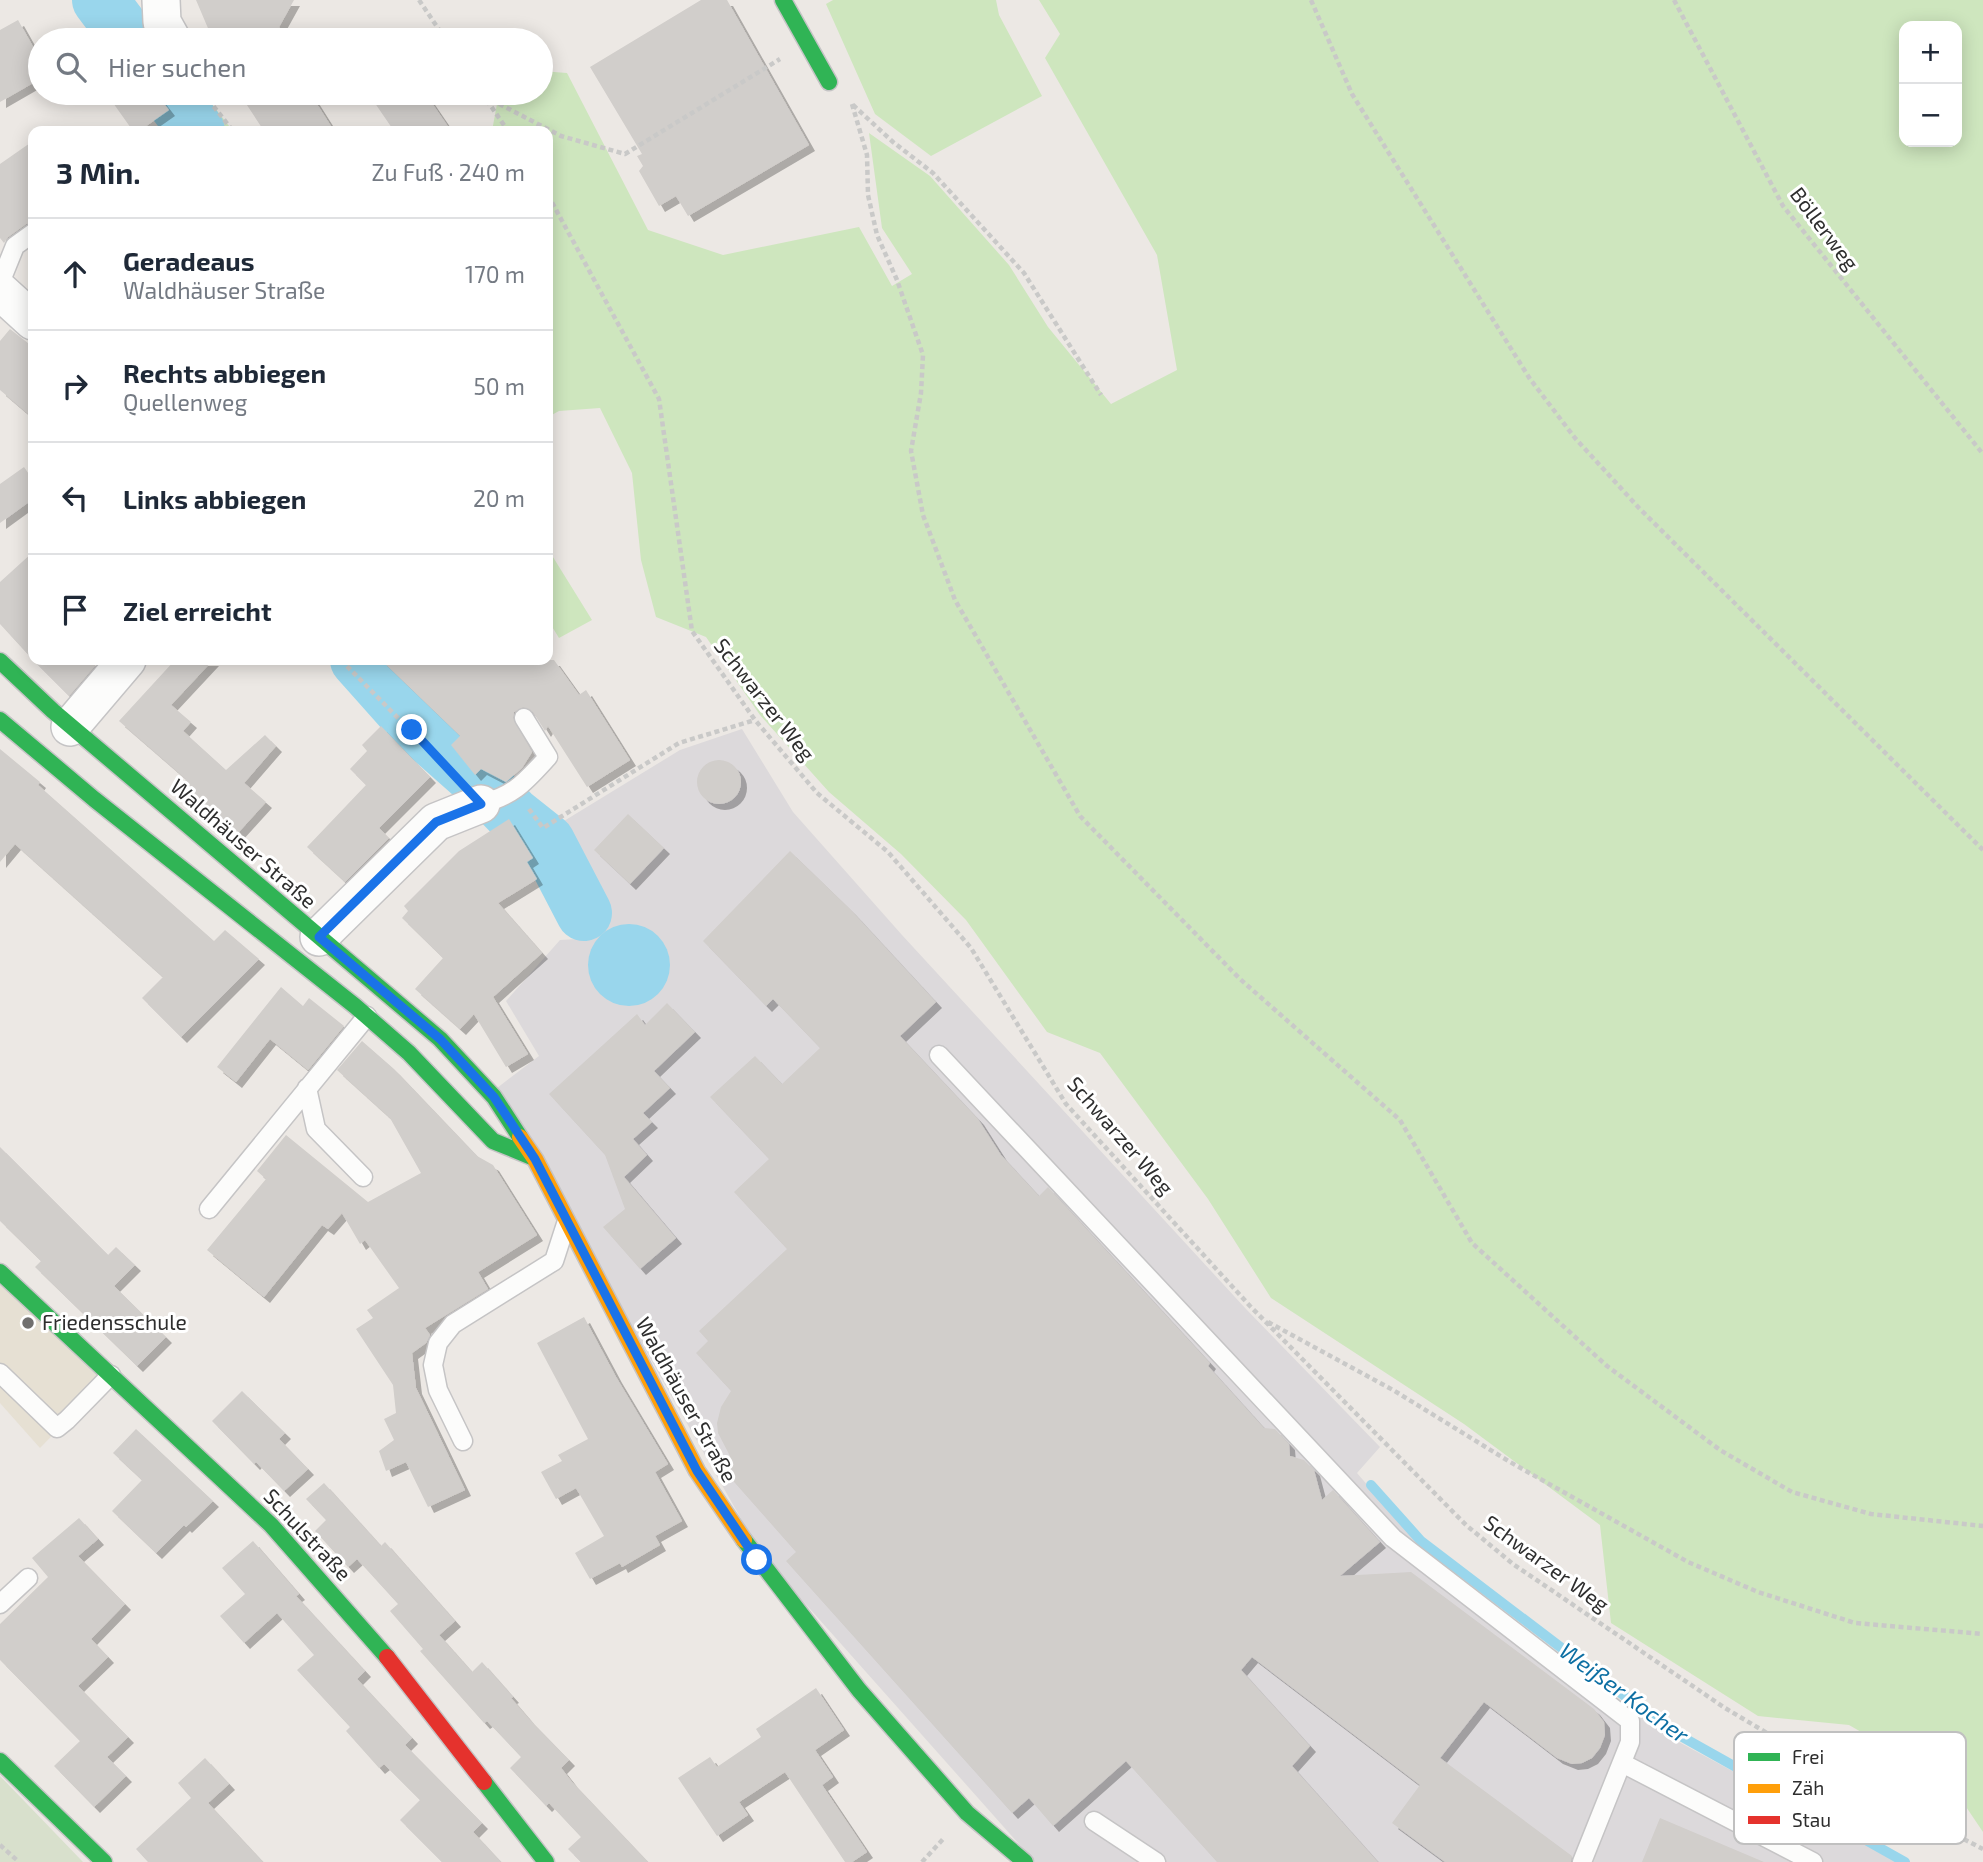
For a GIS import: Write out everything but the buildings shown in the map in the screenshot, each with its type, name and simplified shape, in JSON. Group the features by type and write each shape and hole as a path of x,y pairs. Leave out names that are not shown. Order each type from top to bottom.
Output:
{"street":[{"path":"161,0 162,22 165,28"},
{"path":"783,0 829,82"},
{"path":"0,291 28,316"},
{"name":"Waldhäuser Straße","path":"0,661 70,727 110,757 440,1039 494,1097 535,1159 697,1471 757,1560 877,1711 967,1813 1025,1862"},
{"path":"70,727 123,665"},
{"path":"0,721 367,1016 409,1053 493,1141 535,1159"},
{"path":"319,937 436,822 491,801"},
{"name":"Schulstraße","path":"0,1272 271,1525 341,1601 404,1677 546,1862"},
{"path":"0,1761 104,1862"}],"lane":[{"path":"0,283 15,246 28,237"},
{"path":"491,801 523,784 548,757 524,718"},
{"path":"209,1209 367,1016"},
{"path":"939,1055 1393,1538 1630,1721 1630,1742 1582,1862"},
{"path":"307,1088 316,1129 363,1178"},
{"path":"463,1441 438,1390 433,1365 439,1343 453,1324 554,1261 567,1221"},
{"path":"0,1373 57,1427 111,1375"},
{"path":"0,1604 28,1578"},
{"path":"1622,1763 1734,1821"},
{"path":"1094,1821 1156,1862"},
{"path":"1778,1844 1813,1862"}],"path":[{"path":"419,0 438,28"},
{"path":"1311,0 1352,94 1531,379 1575,438 1648,518 1983,850"},
{"name":"Böllerweg","path":"1674,0 1783,205 1983,454"},
{"path":"553,132 625,154 766,67"},
{"path":"829,82 893,142 933,173 1024,273 1101,395"},
{"path":"852,103 867,155 869,195 877,235 897,280 923,355 921,393 912,451 923,515 956,600 1080,816 1240,979 1400,1120 1472,1243 1607,1366 1720,1450 1792,1492 1871,1514 1983,1526"},
{"path":"212,105 229,126"},
{"path":"490,105 505,126"},
{"path":"503,105 542,126"},
{"name":"Schwarzer Weg","path":"553,204 659,399 692,631 755,720 817,793 888,852 971,948 1066,1104 1264,1320 1466,1525 1513,1564 1765,1732"},
{"path":"346,665 412,730 491,801 530,809 543,828 678,743 755,720"},
{"path":"1264,1320 1393,1390 1510,1462 1688,1562 1758,1592 1855,1622 1983,1634"},
{"name":"Schwarzer Weg","path":"1966,1840 1983,1849"},
{"path":"0,1845 19,1862"},
{"path":"922,1862 937,1846"}],"shaded area":[{"path":"742,729 793,812 902,935 1246,1309 1380,1447 1357,1473 1418,1544 1666,1735 1734,1772 1734,1844 1867,1844 1900,1862 1035,1862 761,1554 497,1088 539,1056 506,1001 560,940 577,939 591,916 546,832 680,750"},
{"name":"Friedensschule","path":"0,1272 111,1375 40,1448 0,1403"}],"green space":[{"path":"833,0 996,0 999,15 1042,96 931,156 875,114 826,4"},
{"path":"1039,0 1983,0 1983,1832 1966,1807 1966,1732 1861,1732 1849,1725 1758,1716 1611,1623 1600,1525 1464,1424 1271,1298 1208,1199 1100,1053 1047,1032 966,920 901,854 829,792 760,715 706,637 656,617 641,560 632,473 600,408 559,411 553,414 553,126 493,126 497,105 553,105 553,72 567,73 648,230 723,255 859,227 892,286 912,274 882,228 869,133 930,176 1009,265 1048,327 1111,404 1177,370 1157,255 1045,58 1060,34"},
{"path":"178,105 212,105 229,126 193,126"},
{"path":"553,557 592,620 559,638 553,628"},
{"path":"0,1776 83,1862 0,1862"}],"water":[{"path":"629,924 645,927 658,936 667,949 670,965 667,981 658,994 645,1003 629,1006 613,1003 600,994 591,981 588,965 591,949 600,936 613,927"}],"waterway":[{"name":"Weißer Kocher","path":"100,0 121,28"},
{"name":"Weißer Kocher","path":"177,105 193,126"},
{"name":"Weißer Kocher","path":"362,665 415,724 484,785 513,815 547,842 584,913"},
{"name":"Weißer Kocher","path":"1371,1485 1421,1541 1668,1729 1734,1766"},
{"name":"Weißer Kocher","path":"1873,1844 1905,1862"}],"traffic: fast":[{"path":"783,0 829,82"},
{"path":"0,661 53,711 440,1039 494,1097 520,1137"},
{"path":"0,720 94,799 355,1006 409,1053 493,1141 532,1157"},
{"path":"0,1272 271,1525 387,1657"},
{"path":"744,1540 859,1690 967,1813 1025,1862"},
{"path":"0,1761 104,1862"},
{"path":"484,1782 546,1862"}],"traffic: slow":[{"path":"520,1137 535,1159 697,1471 744,1540"}],"traffic: jam":[{"path":"387,1657 484,1782"}],"place":[{"name":"Friedensschule","path":"28,1323"}],"route":[{"path":"412,730 481,804 436,822 319,937 440,1039 494,1097 535,1159 697,1471 757,1560"}]}
